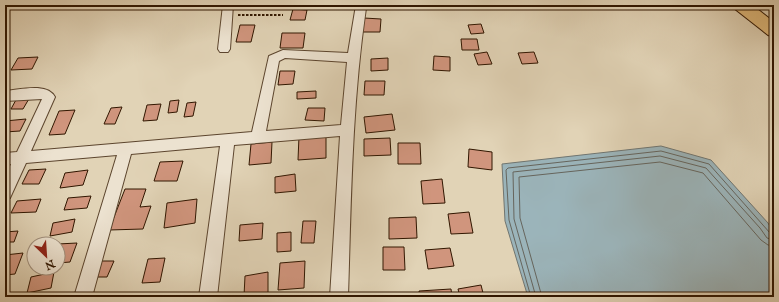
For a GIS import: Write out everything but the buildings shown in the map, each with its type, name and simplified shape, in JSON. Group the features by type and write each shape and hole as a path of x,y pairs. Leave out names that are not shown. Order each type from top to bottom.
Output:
{"main road":[{"path":"741,5 774,31"}],"street":[{"path":"339,297 347,130 360,6 364,5"},
{"path":"224,49 228,10"},
{"path":"258,137 273,59 283,54 354,58"},
{"path":"5,96 43,93 49,97 5,193"},
{"path":"5,159 347,130"},
{"path":"208,297 228,140"},
{"path":"83,297 126,148"}],"path":[{"path":"228,10 283,15"}],"water":[{"path":"661,146 711,160 768,223 774,233 774,297 528,297 505,221 502,164"}]}
